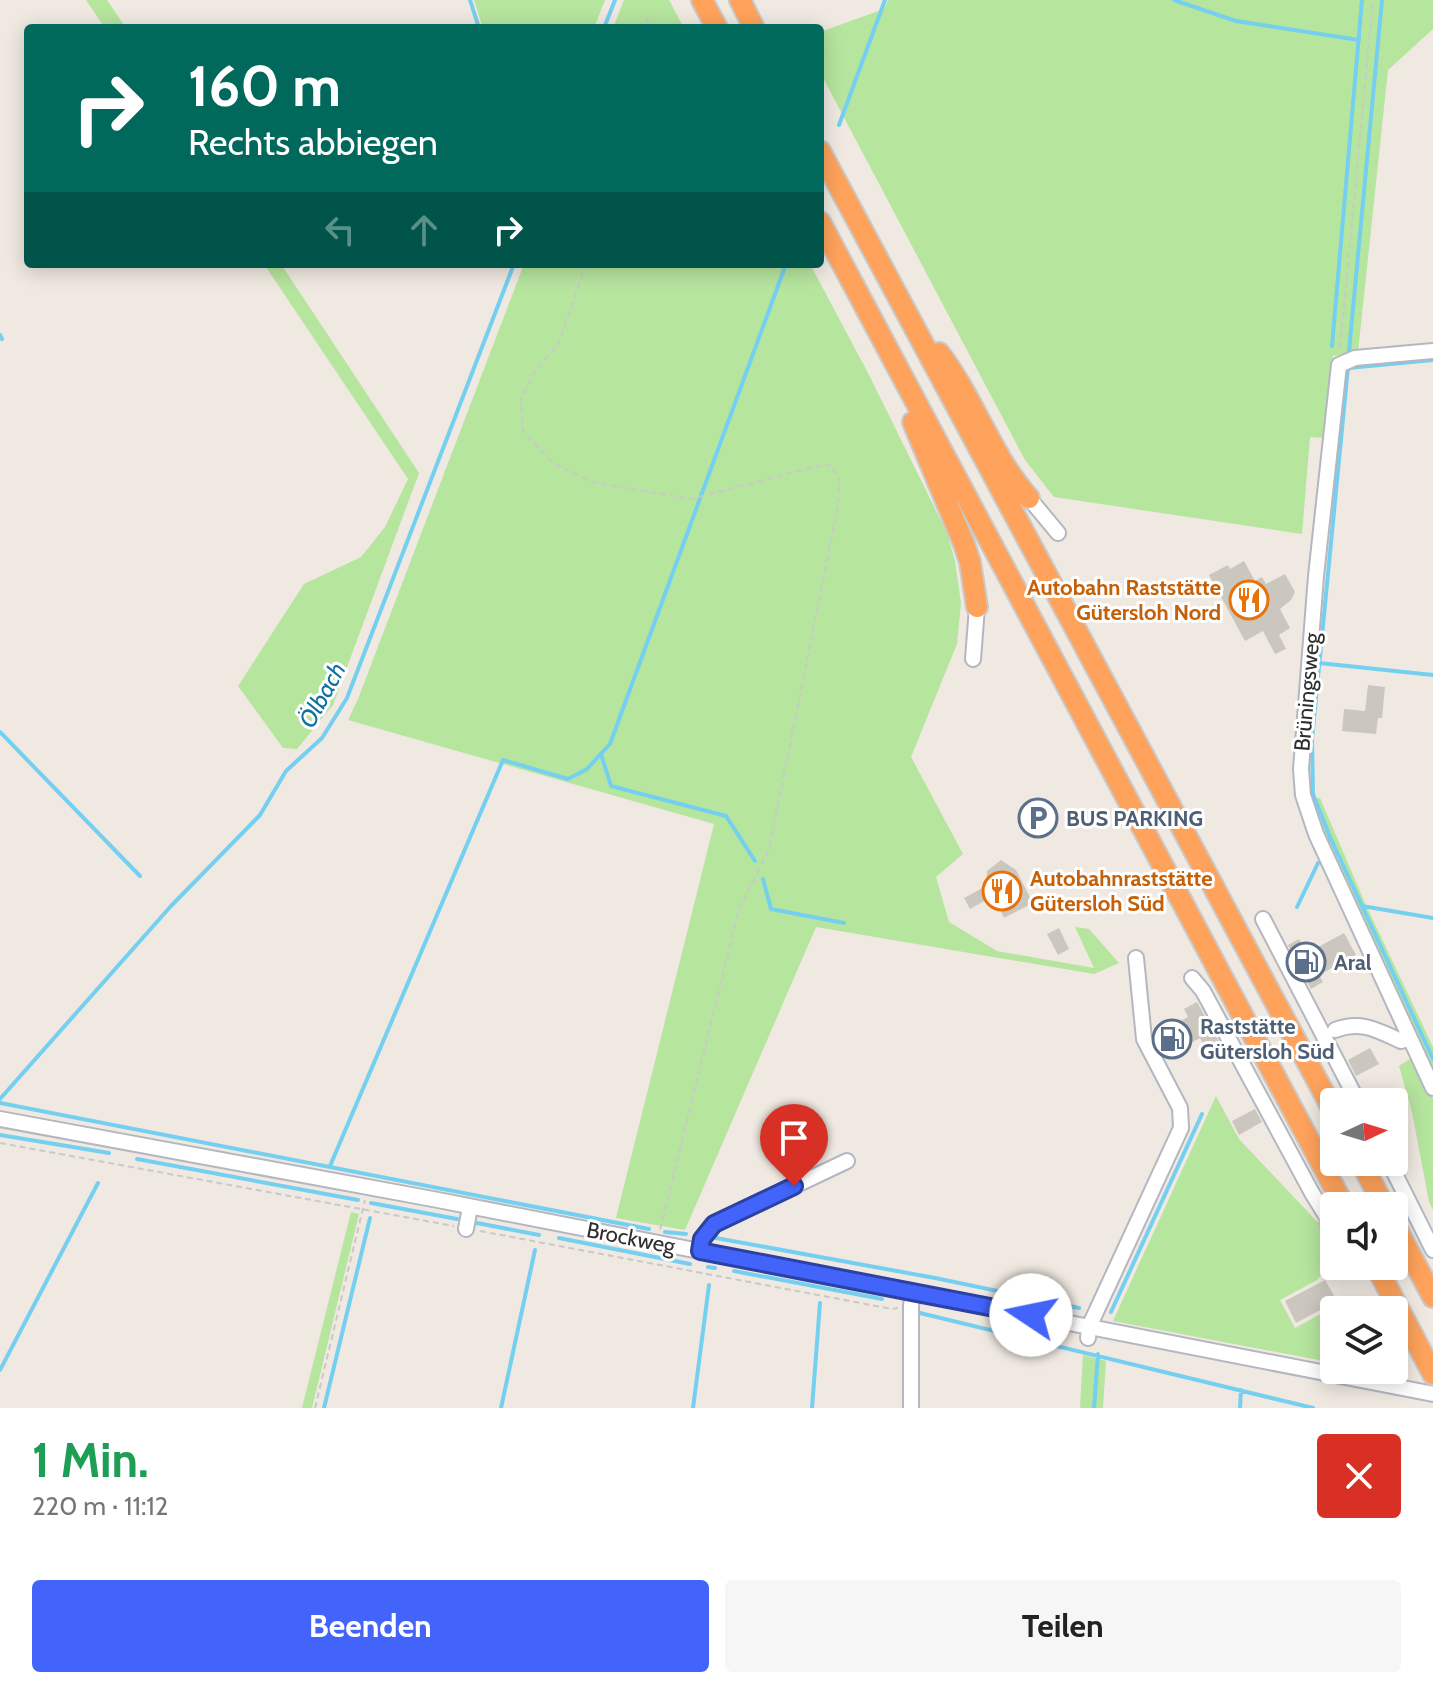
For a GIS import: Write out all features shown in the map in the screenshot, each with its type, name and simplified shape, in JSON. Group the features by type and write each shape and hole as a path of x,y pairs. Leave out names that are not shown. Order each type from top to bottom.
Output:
{"highway":[{"path":"702,0 715,24"},
{"path":"740,0 752,24"},
{"path":"824,159 1321,1088"},
{"path":"824,230 1337,1192"},
{"path":"908,317 952,370 1010,472 1029,498"},
{"path":"879,333 896,382 964,544 970,562 977,612"},
{"path":"1408,1250 1433,1297"},
{"path":"1383,1280 1433,1374"},
{"path":"1408,1346 1433,1386"}],"street":[{"path":"1339,365 1355,358 1433,351"},
{"name":"Brüningsweg","path":"1339,365 1302,731 1303,795 1316,834 1433,1088"},
{"path":"1029,498 1058,533"},
{"path":"977,612 977,654"},
{"path":"1263,919 1351,1088"},
{"path":"1089,1332 1181,1128 1180,1108 1144,1039 1136,958"},
{"path":"1192,978 1203,991 1320,1206"},
{"path":"1335,1030 1354,1024 1401,1041 1410,1038"},
{"name":"Brockweg","path":"0,1119 913,1292 1089,1332 1433,1394"},
{"path":"700,1251 702,1239 714,1224 847,1161"},
{"path":"1396,1176 1433,1250"},
{"path":"466,1229 470,1207"},
{"path":"911,1408 913,1292"}],"path":[{"path":"1339,365 1373,0"},
{"path":"647,17 648,24"},
{"path":"585,268 558,345 535,371 521,399 523,431 552,462 591,482 692,499 813,467 831,465 839,479 838,506 769,849 739,909 656,1243"},
{"path":"315,1408 369,1187"}],"green space":[{"path":"86,0 107,0 123,24 102,24"},
{"path":"474,0 605,0 596,24 482,24"},
{"path":"624,0 669,0 682,24 615,24"},
{"path":"888,0 1433,0 1433,29 1388,70 1358,352 1333,356 1325,438 1310,437 1302,534 1054,497 1025,460 824,80 824,31 884,9"},
{"path":"267,268 284,268 419,473 333,705 297,749 283,748 238,686 304,584 361,557 385,527 408,479"},
{"path":"522,268 812,268 947,533 955,561 961,603 957,644 911,757 963,854 936,877 949,922 997,951 1094,968 1075,927 1089,929 1119,963 1094,974 816,927 685,1230 616,1218 714,824 348,720"},
{"path":"1309,798 1320,798 1365,903 1433,1047 1433,1073 1349,897"},
{"path":"1413,1057 1433,1099 1433,1210 1408,1088 1405,1088 1399,1066"},
{"path":"1216,1096 1239,1139 1320,1225 1320,1276 1280,1300 1295,1328 1320,1314 1320,1360 1113,1321"},
{"path":"351,1212 359,1214 312,1408 302,1408"},
{"path":"1083,1355 1106,1361 1103,1408 1080,1408"}],"building":[{"name":"Autobahn Raststätte Gütersloh Nord","path":"1244,561 1255,581 1262,577 1266,584 1285,574 1295,592 1280,609 1290,628 1279,635 1286,649 1275,654 1263,631 1245,641 1209,575"},
{"path":"1368,685 1385,687 1382,718 1378,718 1376,734 1342,731 1344,709 1365,711"},
{"name":"Autobahnraststätte Gütersloh Süd","path":"1001,860 1016,870 1033,903 1004,918 993,896 970,909 964,898 986,886 987,871"},
{"path":"1059,928 1069,949 1058,955 1047,934"},
{"path":"1344,933 1356,955 1319,975 1323,982 1311,989 1288,945 1299,939 1307,953"},
{"path":"1197,1002 1221,1045 1208,1053 1200,1038 1165,1057 1154,1035 1188,1017 1184,1009"},
{"path":"1370,1048 1379,1064 1356,1076 1348,1060"},
{"path":"1255,1109 1262,1122 1239,1135 1232,1121"},
{"path":"1325,1280 1334,1296 1320,1296 1320,1310 1296,1323 1285,1301"}],"waterway":[{"path":"470,0 478,24"},
{"name":"Ölbach","path":"606,24 615,0"},
{"path":"839,125 885,0"},
{"path":"1174,0 1236,21 1359,40"},
{"path":"1332,346 1362,0"},
{"path":"1349,351 1382,0"},
{"name":"Ölbach","path":"0,1099 171,906 260,815 286,771 322,738 347,698 512,268"},
{"path":"330,1166 503,760 568,779 587,769 610,744 785,268"},
{"path":"0,335 2,339"},
{"path":"1348,368 1433,360"},
{"path":"1328,841 1330,837 1313,794 1312,739 1348,367"},
{"path":"1319,663 1433,675"},
{"path":"0,732 140,876"},
{"path":"601,754 611,786 726,816 755,861"},
{"path":"1330,837 1433,1059"},
{"path":"1297,907 1318,863"},
{"path":"763,879 771,909 844,923"},
{"path":"1362,906 1433,918"},
{"path":"0,1103 649,1229"},
{"path":"1111,1312 1202,1114"},
{"path":"0,1135 109,1153"},
{"path":"137,1159 358,1200"},
{"path":"0,1370 98,1183"},
{"path":"371,1203 457,1219"},
{"path":"324,1408 370,1218"},
{"path":"477,1223 539,1235"},
{"path":"665,1232 686,1234"},
{"path":"559,1238 690,1264"},
{"path":"716,1238 1079,1308"},
{"path":"501,1408 535,1250"},
{"path":"708,1267 715,1268"},
{"path":"734,1271 882,1299"},
{"path":"693,1408 709,1285"},
{"path":"812,1408 820,1303"},
{"path":"920,1313 1313,1408"},
{"path":"1094,1408 1098,1354"},
{"path":"1240,1408 1241,1390"}],"place":[{"name":"Autobahn Raststätte Gütersloh Nord","path":"1249,600"},
{"name":"BUS PARKING","path":"1038,818"},
{"name":"Autobahnraststätte Gütersloh Süd","path":"1002,891"},
{"name":"Aral","path":"1306,962"},
{"name":"Raststätte Gütersloh Süd","path":"1172,1039"}],"route":[{"path":"794,1186 714,1224 702,1239 700,1251 1031,1315"}]}
